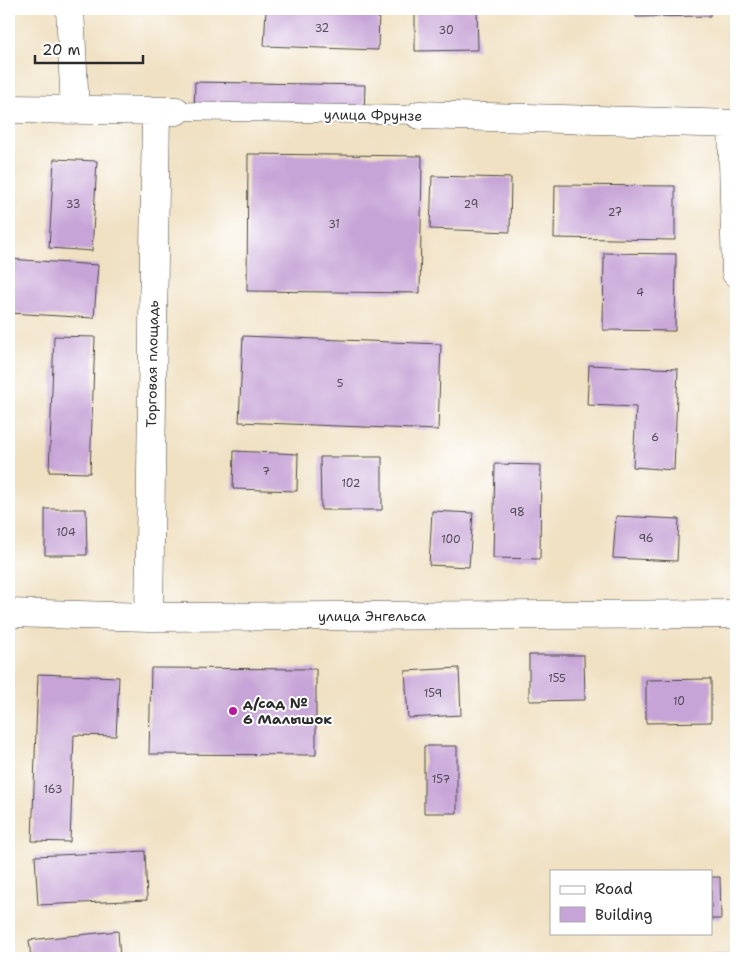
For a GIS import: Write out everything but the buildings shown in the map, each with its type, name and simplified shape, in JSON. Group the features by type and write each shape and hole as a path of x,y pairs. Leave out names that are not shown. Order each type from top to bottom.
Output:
{"street":[{"path":"70,9 76,110"},
{"name":"улица Фрунзе","path":"9,109 166,112"},
{"name":"Торговая площадь","path":"149,616 166,112"},
{"name":"улица Фрунзе","path":"419,115 734,124"},
{"path":"734,124 736,273"},
{"name":"улица Энгельса","path":"9,613 149,616 736,614"}],"lane":[{"name":"улица Фрунзе","path":"166,112 419,115"}],"place":[{"name":"д/сад № 6 Малышок","path":"233,711"}]}
